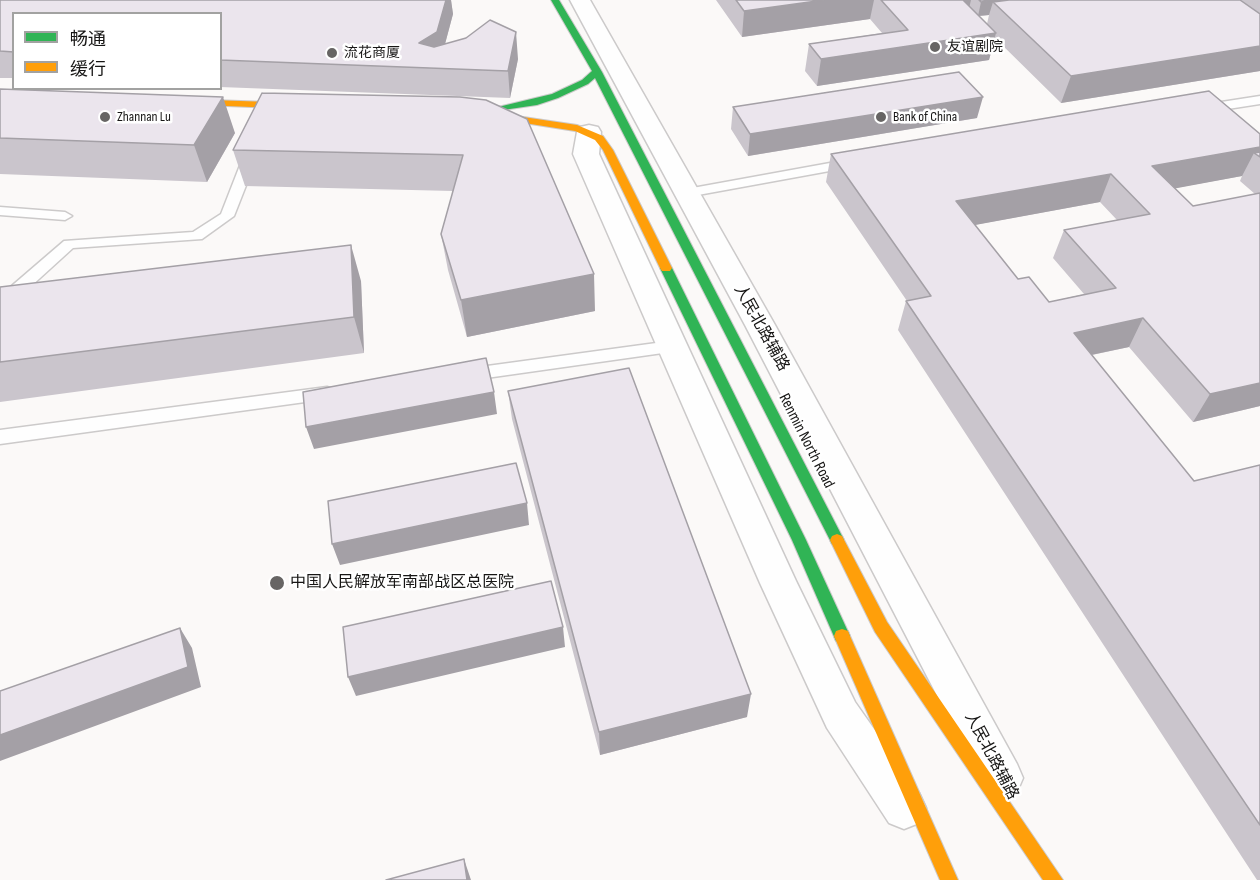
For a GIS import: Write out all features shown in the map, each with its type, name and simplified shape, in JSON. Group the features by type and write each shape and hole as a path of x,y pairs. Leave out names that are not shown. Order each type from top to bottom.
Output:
{"main road":[{"path":"555,0 674,195"},
{"path":"589,132 539,121 469,111 534,103 571,90 597,72"},
{"path":"170,102 316,107"}],"street":[{"name":"人民北路辅路","path":"580,0 674,195 1055,880"},
{"path":"589,132 586,154 672,325 842,715 946,872"}],"lane":[{"path":"1190,111 1260,100"},
{"path":"264,120 270,105"},
{"path":"0,305 69,244 197,236 227,216 257,139"},
{"path":"674,195 860,162"},
{"path":"0,211 64,216"},
{"path":"444,378 672,325"},
{"path":"0,437 339,392"}],"building":[{"name":"流花商厦","path":"0,0 446,0 437,32 419,43 434,47 466,38 490,20 516,32 508,71 222,60 222,12 12,12 12,52 0,51"},
{"path":"736,0 824,0 744,11"},
{"path":"881,0 963,0 996,33 821,59 809,44 908,30"},
{"path":"1009,0 1240,0 1260,14 1260,46 1071,76 993,2"},
{"path":"959,72 983,97 750,134 733,107"},
{"path":"0,89 223,97 194,145 0,138"},
{"path":"1209,91 1260,134 1260,147 1152,166 1193,206 1260,193 1260,383 1210,394 1143,318 1074,333 1194,481 1260,465 1260,825 906,301 931,296 831,154","holes":["1111,174 1150,214 1064,230 1116,288 1049,302 1029,277 1018,279 956,201"]},
{"path":"262,93 460,97 486,100 527,119 594,274 461,300 441,234 463,155 233,150"},
{"path":"351,245 354,317 0,362 0,287"},
{"path":"486,358 494,392 306,427 303,392"},
{"path":"629,368 751,694 599,732 508,391"},
{"path":"516,463 527,503 332,544 328,501"},
{"path":"551,581 563,627 348,677 343,627"},
{"path":"180,628 188,667 0,735 0,691"},
{"path":"464,859 467,880 386,880"}],"traffic: fast":[{"path":"555,0 597,72 837,540"},
{"path":"503,107 534,103 555,96 585,82 597,72"},
{"path":"666,268 799,540 842,636"}],"traffic: slow":[{"path":"181,102 300,106"},
{"path":"483,114 577,128 599,138 608,150 666,268"},
{"path":"837,540 881,627 1054,880"},
{"path":"842,636 949,880"}],"place":[{"name":"友谊剧院","path":"935,47"},
{"name":"流花商厦","path":"332,53"},
{"name":"Zhannan Lu","path":"105,117"},
{"name":"Bank of China","path":"881,117"},
{"name":"中国人民解放军南部战区总医院","path":"277,583"}]}
